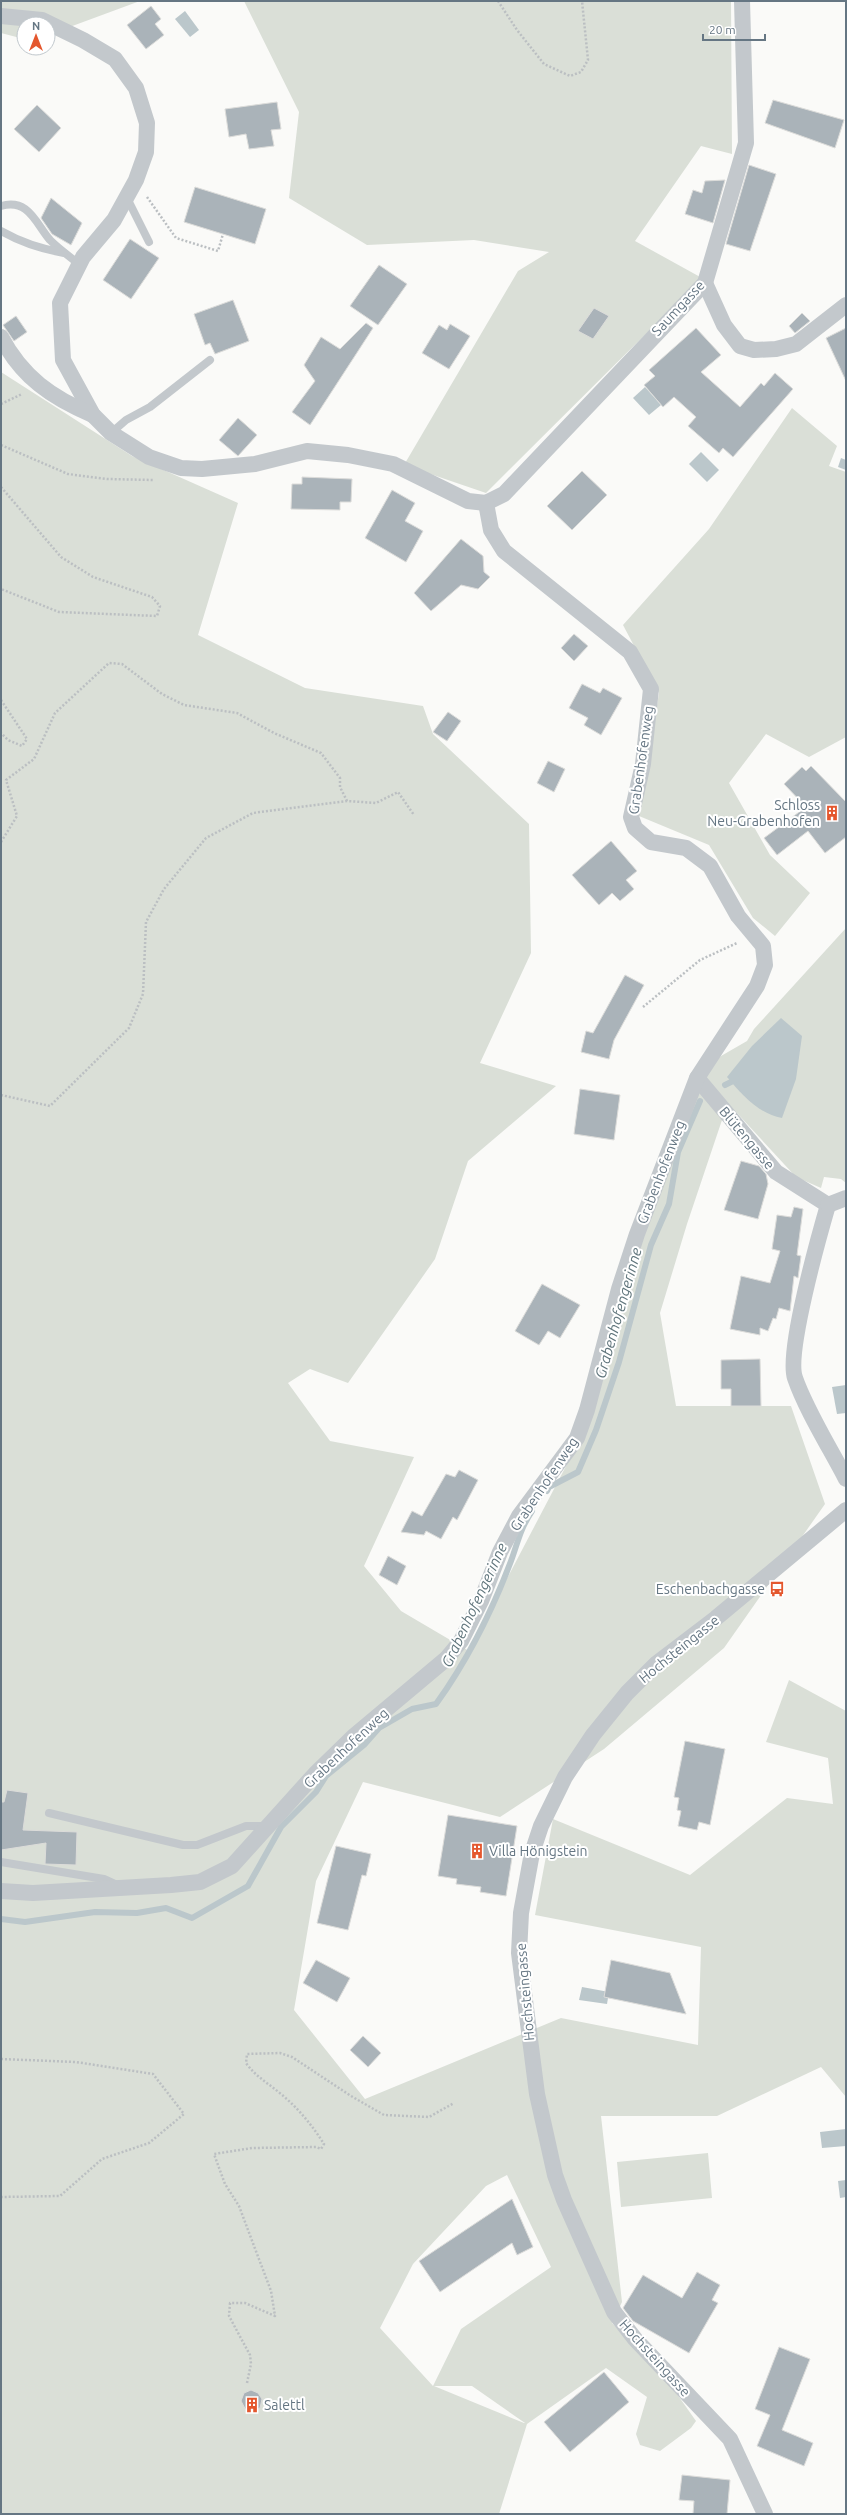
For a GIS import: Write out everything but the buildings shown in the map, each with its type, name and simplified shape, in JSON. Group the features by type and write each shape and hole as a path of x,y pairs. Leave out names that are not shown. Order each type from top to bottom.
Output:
{"street":[{"name":"Saumgasse","path":"486,503 504,494 705,283 746,143 742,1"},
{"path":"1,16 42,20 83,40 115,59 136,88 147,123 146,152 136,180 114,220 79,264 60,303 63,360 93,415 111,433 149,457 181,468 202,469 255,464 307,451 348,455 393,464 468,501 486,503"},
{"path":"705,283 728,330 740,346 754,350 776,349 796,344 846,305"},
{"path":"1,337 29,378 64,403 93,415"},
{"name":"Grabenhofenweg","path":"1,1891 33,1893 200,1882 232,1866 315,1774 352,1737 446,1659 461,1641 481,1600 500,1552 519,1516 577,1438 587,1410 619,1289 637,1234 697,1078 757,986 765,965 763,946 738,916 710,866 686,848 651,842 635,828 631,817 644,764 651,689 630,652 504,551 491,530 486,503"},
{"name":"Blütengasse","path":"697,1078 776,1172 828,1205"},
{"path":"846,1198 828,1205 814,1255 796,1343 794,1377 846,1479"},
{"name":"Hochsteingasse","path":"765,2514 730,2440 635,2340 614,2312 564,2200 555,2175 537,2094 519,1952 521,1913 532,1853 541,1826 566,1777 593,1735 627,1693 657,1663 716,1618 846,1510"}],"lane":[{"path":"126,197 148,242"},
{"path":"1,206 11,204 26,209 37,219 49,238 64,253 79,264"},
{"path":"1,231 20,242 41,249 64,253"},
{"path":"111,433 126,420 150,406 210,360"},
{"path":"48,1813 183,1845 196,1844 246,1826 269,1826"},
{"path":"1,1862 104,1879 125,1888"}],"path":[{"path":"498,1 516,30 544,64 570,76 581,72 588,60 582,1"},
{"path":"136,180 176,238 218,251 223,234"},
{"path":"1,404 39,385"},
{"path":"1,445 68,474 107,479 158,480"},
{"path":"1,487 61,557 93,577 152,597 160,606 157,616 59,612 1,589"},
{"path":"1,842 17,816 6,780 34,759 55,713 109,663 122,664 162,694 184,704 237,713 274,733 321,753 340,778 340,787 347,801"},
{"path":"1,700 27,740 22,746 8,740 1,733"},
{"path":"1,1095 50,1106 129,1028 143,994 146,922 164,889 206,838 253,813 347,801 376,803 398,792 414,815"},
{"path":"642,1007 700,960 732,943 757,940"},
{"path":"247,2383 251,2364 250,2355 229,2316 230,2303 245,2303 275,2316 275,2309 271,2291 239,2206 225,2184 214,2154 252,2148 316,2147 321,2149 324,2144 312,2124 281,2094 255,2075 246,2063 247,2054 280,2053 292,2057 351,2096 384,2115 429,2117 454,2103"},
{"path":"1,2059 76,2062 153,2074 184,2114 149,2143 102,2159 60,2196 1,2198"}],"shaded area":[{"path":"1,1 140,1 56,32 56,16 16,16 16,37 1,33"},
{"path":"244,1 731,1 732,154 701,146 635,241 702,278 486,493 404,465 518,271 549,252 474,240 367,245 289,198 299,112"},
{"path":"185,11 199,30 190,37 175,19"},
{"path":"1,372 132,456 238,503 198,635 305,688 423,706 433,734 529,824 531,953 480,1063 556,1086 468,1161 435,1259 348,1383 310,1369 288,1383 330,1441 414,1457 364,1566 401,1611 469,1651 586,1428 619,1289 697,1078 721,1056 747,1041 754,1029 846,928 846,1183 841,1179 824,1177 821,1188 796,1177 736,1112 722,1120 687,1224 660,1313 676,1406 791,1406 825,1504 724,1648 604,1749 500,1817 363,1782 316,1881 294,2010 365,2099 561,2018 698,2045 701,1947 535,1915 553,1819 690,1875 787,1798 833,1804 828,1758 766,1742 789,1680 846,1711 846,2097 821,2067 717,2116 601,2116 622,2302 612,2323 672,2387 696,2421 691,2428 660,2451 640,2445 636,2434 647,2397 606,2368 527,2424 499,2514 1,2514","holes":["507,2175 551,2267 461,2329 433,2386 380,2328 413,2264 486,2186","434,2386 472,2386 525,2423 524,2423"]},
{"path":"645,387 661,405 649,415 633,398"},
{"path":"792,408 837,446 829,466 846,472 846,737 809,757 766,734 729,783 770,855 810,893 775,936 753,918 709,845 639,816 659,693 623,625 709,529"},
{"path":"701,452 719,470 707,482 689,464"},
{"path":"841,458 846,460 846,470 838,467"},
{"path":"781,1018 802,1036 796,1079 782,1118 774,1116 758,1108 745,1097 727,1077 752,1046"},
{"path":"846,1385 846,1413 837,1414 832,1387"},
{"path":"582,1987 609,1992 607,2004 579,2000"},
{"path":"846,2129 846,2146 822,2148 820,2132"},
{"path":"708,2153 712,2198 621,2207 617,2162"},
{"path":"846,2180 846,2197 840,2198 838,2181"}],"waterway":[{"name":"Grabenhofengerinne","path":"725,1085 737,1079"},
{"name":"Grabenhofengerinne","path":"547,1491 549,1487 578,1472 596,1430 619,1362 651,1245 669,1204 678,1152 700,1101"},
{"name":"Grabenhofengerinne","path":"1,1919 25,1922 95,1912 137,1913 166,1908 192,1918 248,1886 281,1827 316,1792 326,1776 364,1745 379,1728 412,1709 436,1704 458,1671 487,1617 504,1580 522,1530 532,1511"}],"place":[{"name":"Schloss Neu-Grabenhofen","path":"832,813"},
{"name":"Eschenbachgasse","path":"777,1589"},
{"name":"Villa Hönigstein","path":"477,1851"},
{"name":"Salettl","path":"252,2405"}]}
